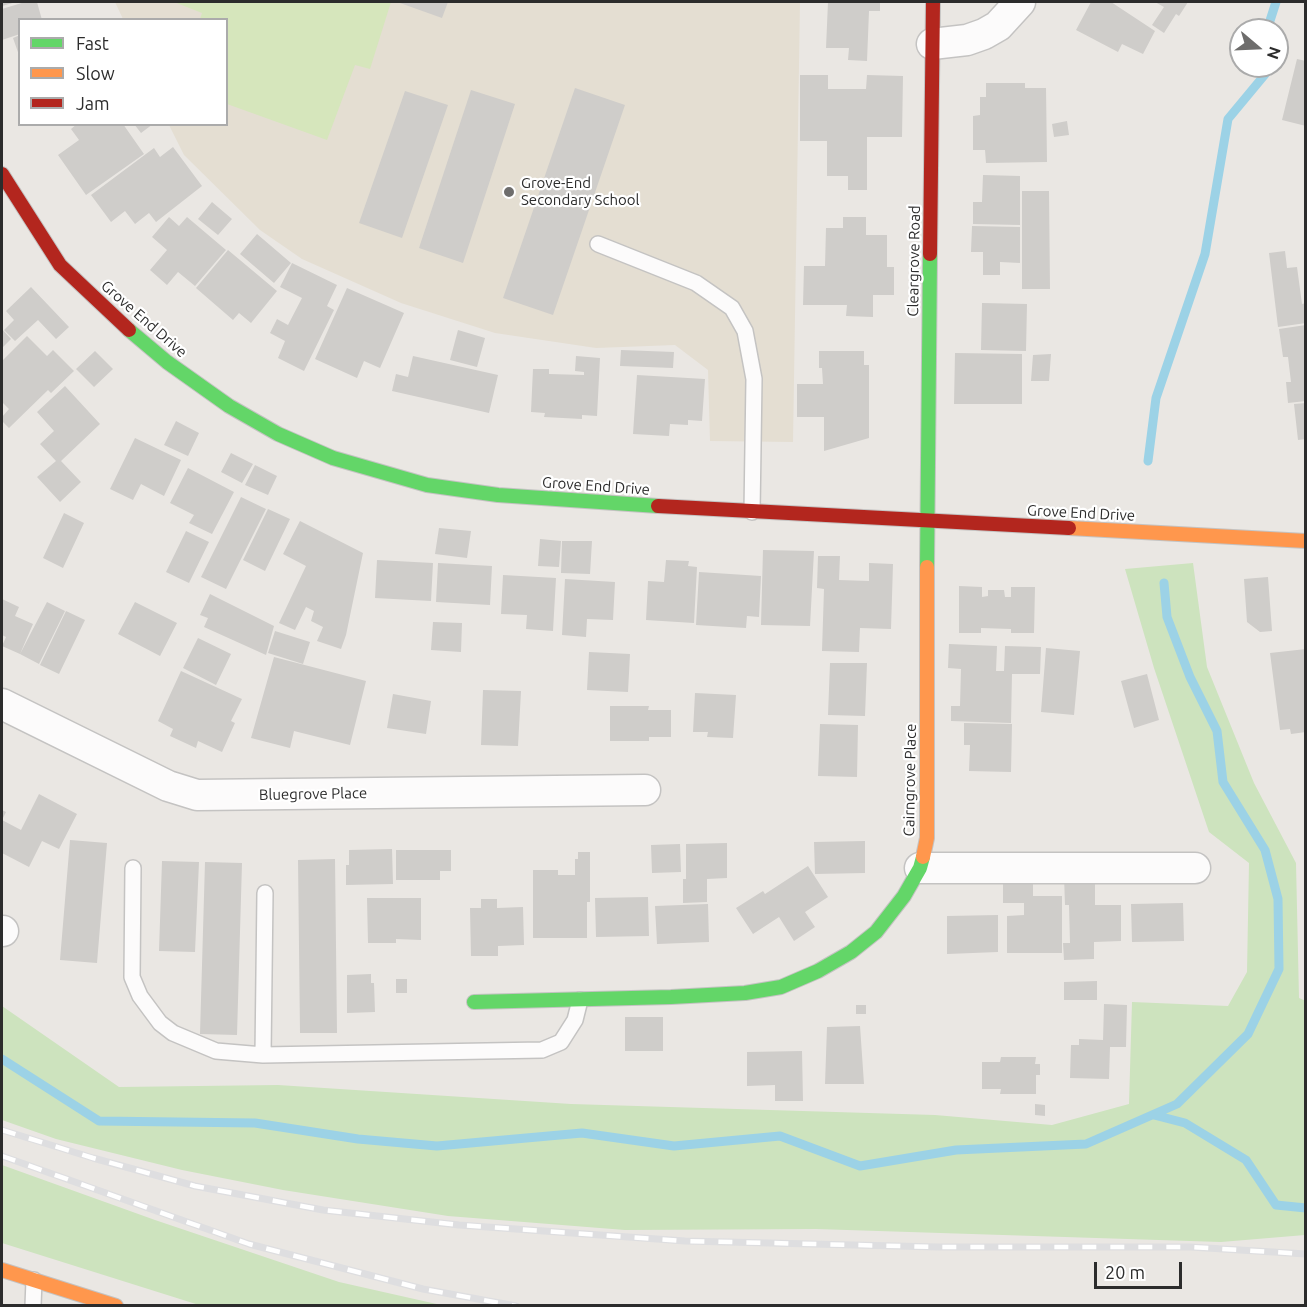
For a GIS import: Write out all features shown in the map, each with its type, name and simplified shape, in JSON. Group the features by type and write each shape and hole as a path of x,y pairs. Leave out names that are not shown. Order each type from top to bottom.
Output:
{"street":[{"name":"Cleargrove Road","path":"927,521 933,2"},
{"path":"932,44 968,40 984,34 998,26 1020,2"},
{"name":"Grove End Drive","path":"2,174 60,264 108,312 167,362 229,406 278,434 333,458 427,485 498,495 575,502 1305,541"},
{"name":"Cairngrove Place","path":"474,1002 745,993 781,987 818,971 851,952 876,932 904,896 920,868 927,838 927,521"},
{"name":"Bluegrove Place","path":"2,704 168,786 197,795 645,790"},
{"path":"920,868 1195,868"},
{"path":"2,1270 116,1305"}],"lane":[{"path":"598,244 696,283 732,308 745,331 754,379 752,512"},
{"path":"133,868 132,977 140,996 160,1023 173,1034 216,1051 263,1055 542,1050 561,1042 574,1020 580,1000"},
{"path":"263,1055 265,893"},
{"path":"33,1305 34,1280"}],"shaded area":[{"name":"Grove-End Secondary School","path":"115,2 800,2 793,442 710,441 708,370 675,345 596,348 495,333 401,303 302,259 260,230 184,155 170,126 228,126 228,18 123,18"}],"green space":[{"path":"174,2 391,2 370,69 355,65 327,140 228,104 228,18 200,18 202,13"},
{"path":"1193,563 1207,667 1254,783 1296,863 1299,998 1306,1001 1305,1235 1221,1242 816,1229 625,1230 448,1216 283,1190 182,1170 56,1139 2,1120 2,1006 119,1087 278,1085 571,1104 935,1115 1052,1125 1129,1104 1132,1002 1228,1006 1247,972 1249,863 1209,832 1154,668 1125,569"},
{"path":"2,1165 339,1282 441,1305 199,1305 2,1243"}],"building":[{"path":"2,2 16,2 2,6"},
{"path":"25,2 37,2 41,18 18,18 18,35 2,40 2,9"},
{"path":"401,2 448,2 442,18"},
{"path":"828,2 880,2 880,11 869,11 867,61 848,60 849,48 826,48"},
{"path":"1091,2 1111,2 1155,31 1143,54 1122,44 1118,52 1076,30"},
{"path":"1155,2 1188,2 1179,16 1176,14 1164,33 1152,25 1164,7"},
{"path":"18,36 18,52 13,38"},
{"path":"1297,59 1306,61 1306,126 1282,120"},
{"path":"800,75 828,75 828,89 866,89 867,75 903,76 902,137 867,137 867,190 848,190 848,176 827,176 827,141 800,141"},
{"path":"986,83 1025,83 1025,88 1046,88 1047,162 986,163 985,150 973,150 973,116 980,115 980,97 986,97"},
{"path":"575,88 625,105 553,315 503,298"},
{"path":"471,90 515,104 463,263 419,248"},
{"path":"405,91 448,105 402,238 359,223"},
{"path":"1067,121 1069,135 1054,137 1052,124"},
{"path":"75,126 124,126 144,154 86,195 58,155 79,140 71,129"},
{"path":"136,126 150,126 141,133"},
{"path":"173,147 202,186 156,222 149,213 135,224 125,211 111,222 91,195 154,148 160,157"},
{"path":"983,175 1020,176 1020,225 973,224 973,202 982,202"},
{"path":"1022,191 1049,191 1050,289 1022,289"},
{"path":"212,202 232,219 218,235 198,219"},
{"path":"169,217 179,226 187,217 226,250 195,286 178,272 167,285 150,270 167,250 152,237"},
{"path":"843,217 866,217 866,235 887,235 887,267 894,267 894,295 873,295 873,317 846,316 847,305 803,305 804,266 825,266 826,228 843,228"},
{"path":"972,226 1020,227 1020,263 1000,262 1000,275 983,275 983,252 971,252"},
{"path":"257,234 291,263 274,283 240,254"},
{"path":"228,250 277,291 251,323 239,313 233,320 196,288"},
{"path":"1285,251 1287,268 1297,267 1302,304 1306,303 1306,323 1278,327 1269,253"},
{"path":"292,263 337,285 327,306 334,310 304,371 278,358 285,341 270,333 277,319 288,325 302,298 280,287"},
{"path":"31,287 69,327 56,339 38,320 15,341 4,330 14,320 6,311"},
{"path":"347,288 404,313 380,368 364,361 357,378 315,359"},
{"path":"982,303 1027,304 1026,351 981,350"},
{"path":"1306,325 1306,401 1288,403 1286,382 1291,382 1288,357 1283,357 1279,329"},
{"path":"2,329 11,339 2,348"},
{"path":"458,330 485,338 477,367 450,360"},
{"path":"27,336 47,356 53,350 74,371 51,393 48,390 9,428 2,421 2,417 9,409 2,402 2,361"},
{"path":"621,350 674,352 673,368 620,366"},
{"path":"95,351 113,369 94,387 76,369"},
{"path":"819,351 864,351 864,365 869,365 869,438 824,451 824,417 797,417 797,384 823,384 822,368 819,368"},
{"path":"955,353 1022,354 1022,404 954,404"},
{"path":"1051,354 1049,381 1031,381 1033,355"},
{"path":"413,356 498,375 489,413 392,391 396,374 408,377"},
{"path":"576,356 600,358 597,416 582,415 582,419 544,417 545,413 531,412 533,369 549,369 549,374 584,375 584,372 575,371"},
{"path":"637,375 705,379 702,421 688,420 688,425 670,424 669,436 633,434"},
{"path":"65,386 100,424 61,461 81,482 60,502 37,477 56,461 40,444 54,431 37,412"},
{"path":"1306,403 1306,439 1298,440 1294,404"},
{"path":"176,421 199,433 188,456 164,445"},
{"path":"135,438 181,460 164,496 141,484 133,500 110,489"},
{"path":"231,453 253,464 242,483 221,472"},
{"path":"255,465 277,476 268,495 245,485"},
{"path":"188,468 234,492 212,534 189,523 194,515 170,503"},
{"path":"241,497 266,509 226,589 201,577"},
{"path":"268,509 290,519 265,571 243,560"},
{"path":"64,513 84,523 63,568 43,558"},
{"path":"300,521 363,553 341,649 317,641 323,627 311,621 314,611 306,607 295,630 279,623 306,566 283,554"},
{"path":"439,528 471,531 467,558 435,554"},
{"path":"186,531 209,542 189,583 166,572"},
{"path":"540,539 561,541 559,567 538,566"},
{"path":"562,541 592,541 590,574 561,573"},
{"path":"763,550 814,551 810,626 761,625"},
{"path":"818,556 840,556 839,580 869,581 869,563 893,564 891,629 860,628 859,652 822,651 824,589 817,588"},
{"path":"377,560 433,563 431,601 375,598"},
{"path":"666,560 689,561 688,566 697,567 694,623 646,620 648,581 664,582"},
{"path":"438,563 492,566 490,605 436,602"},
{"path":"699,572 761,576 759,617 747,616 746,628 696,625"},
{"path":"503,575 556,578 553,631 526,629 527,615 501,614"},
{"path":"1268,577 1272,631 1260,632 1247,622 1244,579"},
{"path":"565,579 615,582 613,620 587,619 586,637 562,635"},
{"path":"959,586 982,587 982,597 988,596 988,590 1004,590 1005,597 1011,597 1011,587 1035,587 1034,633 1011,633 1011,629 981,628 981,633 959,633"},
{"path":"210,594 274,626 266,655 204,627 208,618 200,615"},
{"path":"2,599 19,607 15,616 33,624 20,654 2,646 6,637 2,635"},
{"path":"47,602 65,611 39,664 20,654"},
{"path":"135,602 177,623 160,656 118,634"},
{"path":"66,611 85,620 59,674 40,665"},
{"path":"433,622 462,623 461,652 431,650"},
{"path":"275,631 310,642 303,664 268,653"},
{"path":"198,638 231,654 216,685 183,668"},
{"path":"949,644 997,646 996,671 1004,671 1005,646 1041,647 1040,674 1012,674 1011,723 951,721 951,706 960,706 961,669 948,668"},
{"path":"1046,648 1080,651 1074,715 1041,712"},
{"path":"1306,649 1306,732 1291,734 1290,729 1280,730 1270,653"},
{"path":"589,652 630,654 628,692 587,690"},
{"path":"274,657 366,681 350,745 294,731 290,748 251,738"},
{"path":"830,663 867,663 865,716 828,715"},
{"path":"181,671 242,699 231,721 235,723 222,752 198,741 196,748 170,736 173,729 158,721"},
{"path":"1147,674 1159,720 1134,728 1121,681"},
{"path":"483,690 521,691 518,746 481,745"},
{"path":"695,693 736,695 733,738 707,737 708,732 693,732"},
{"path":"393,694 431,701 426,734 387,728"},
{"path":"610,706 649,706 648,710 671,710 671,737 649,737 649,741 610,741"},
{"path":"964,723 1012,724 1011,772 969,771 970,745 964,745"},
{"path":"820,724 858,725 857,777 818,776"},
{"path":"39,794 77,814 59,849 42,841 29,867 2,853 2,820 21,830"},
{"path":"70,840 107,843 97,963 60,960"},
{"path":"865,841 865,873 815,874 814,842"},
{"path":"727,843 727,878 707,879 707,902 683,903 686,844"},
{"path":"680,844 681,872 652,873 651,845"},
{"path":"392,849 393,884 346,885 349,850"},
{"path":"396,850 451,850 451,871 440,871 440,880 396,880"},
{"path":"578,852 590,852 587,938 533,938 533,870 558,870 558,875 575,875 575,859 578,859"},
{"path":"335,859 337,1033 300,1033 298,860"},
{"path":"162,861 199,862 195,952 159,951"},
{"path":"205,862 242,863 237,1035 200,1034"},
{"path":"808,866 828,897 805,912 815,927 794,941 779,917 753,934 736,908 763,891 765,894"},
{"path":"1064,876 1095,876 1095,905 1121,905 1121,941 1094,942 1094,959 1064,960 1063,943 1070,943 1069,905 1065,905"},
{"path":"1003,877 1033,877 1033,896 1062,896 1062,953 1007,953 1007,916 1024,915 1024,903 1003,903"},
{"path":"648,897 649,936 596,937 595,898"},
{"path":"367,898 421,898 421,940 396,939 396,943 368,943"},
{"path":"481,899 497,899 497,908 523,907 524,945 498,946 498,956 471,956 470,908 481,908"},
{"path":"1183,903 1184,941 1132,942 1131,904"},
{"path":"708,904 709,942 657,944 655,906"},
{"path":"998,915 998,952 947,954 947,916"},
{"path":"371,974 371,983 374,983 375,1012 347,1013 347,975"},
{"path":"396,979 407,979 407,993 396,993"},
{"path":"1097,981 1097,1000 1064,1000 1064,982"},
{"path":"1104,1004 1127,1005 1126,1047 1110,1047 1109,1079 1070,1078 1071,1045 1079,1045 1079,1039 1103,1040"},
{"path":"856,1005 866,1005 866,1014 856,1014"},
{"path":"625,1017 663,1017 663,1051 625,1051"},
{"path":"860,1026 864,1084 825,1084 827,1027"},
{"path":"802,1051 803,1101 775,1101 775,1085 747,1086 747,1052"},
{"path":"1001,1057 1036,1057 1035,1064 1040,1064 1040,1075 1036,1075 1036,1094 1000,1094 1001,1089 982,1089 982,1062 1000,1062"},
{"path":"1035,1104 1045,1105 1045,1116 1035,1115"}],"waterway":[{"path":"1271,18 1276,2"},
{"path":"1148,461 1156,398 1205,254 1228,119 1262,78"},
{"path":"2,1059 99,1121 255,1123 358,1139 437,1146 582,1133 674,1146 780,1136 860,1166 956,1150 1086,1144 1177,1104 1248,1034 1279,969 1278,899 1265,850 1223,782 1217,731 1190,677 1167,617 1164,583"},
{"path":"1154,1115 1185,1123 1246,1160 1276,1205 1306,1208"}],"railway":[{"path":"2,1130 195,1186 323,1210 459,1225 685,1241 938,1247 1190,1247 1306,1254"},
{"path":"2,1156 249,1244 423,1289 516,1306"}],"traffic: fast":[{"path":"927,567 930,254"},
{"path":"129,330 167,362 229,406 278,434 333,458 427,485 498,495 658,506"},
{"path":"474,1002 671,997 745,993 781,987 818,971 851,952 876,932 904,896 920,868 923,857"}],"traffic: slow":[{"path":"1069,528 1306,541"},
{"path":"923,857 927,838 927,567"},
{"path":"2,1270 116,1306"}],"traffic: jam":[{"path":"930,254 933,2"},
{"path":"2,174 60,265 129,330"},
{"path":"658,506 1069,528"}],"place":[{"name":"Grove-End Secondary School","path":"509,192"}]}
